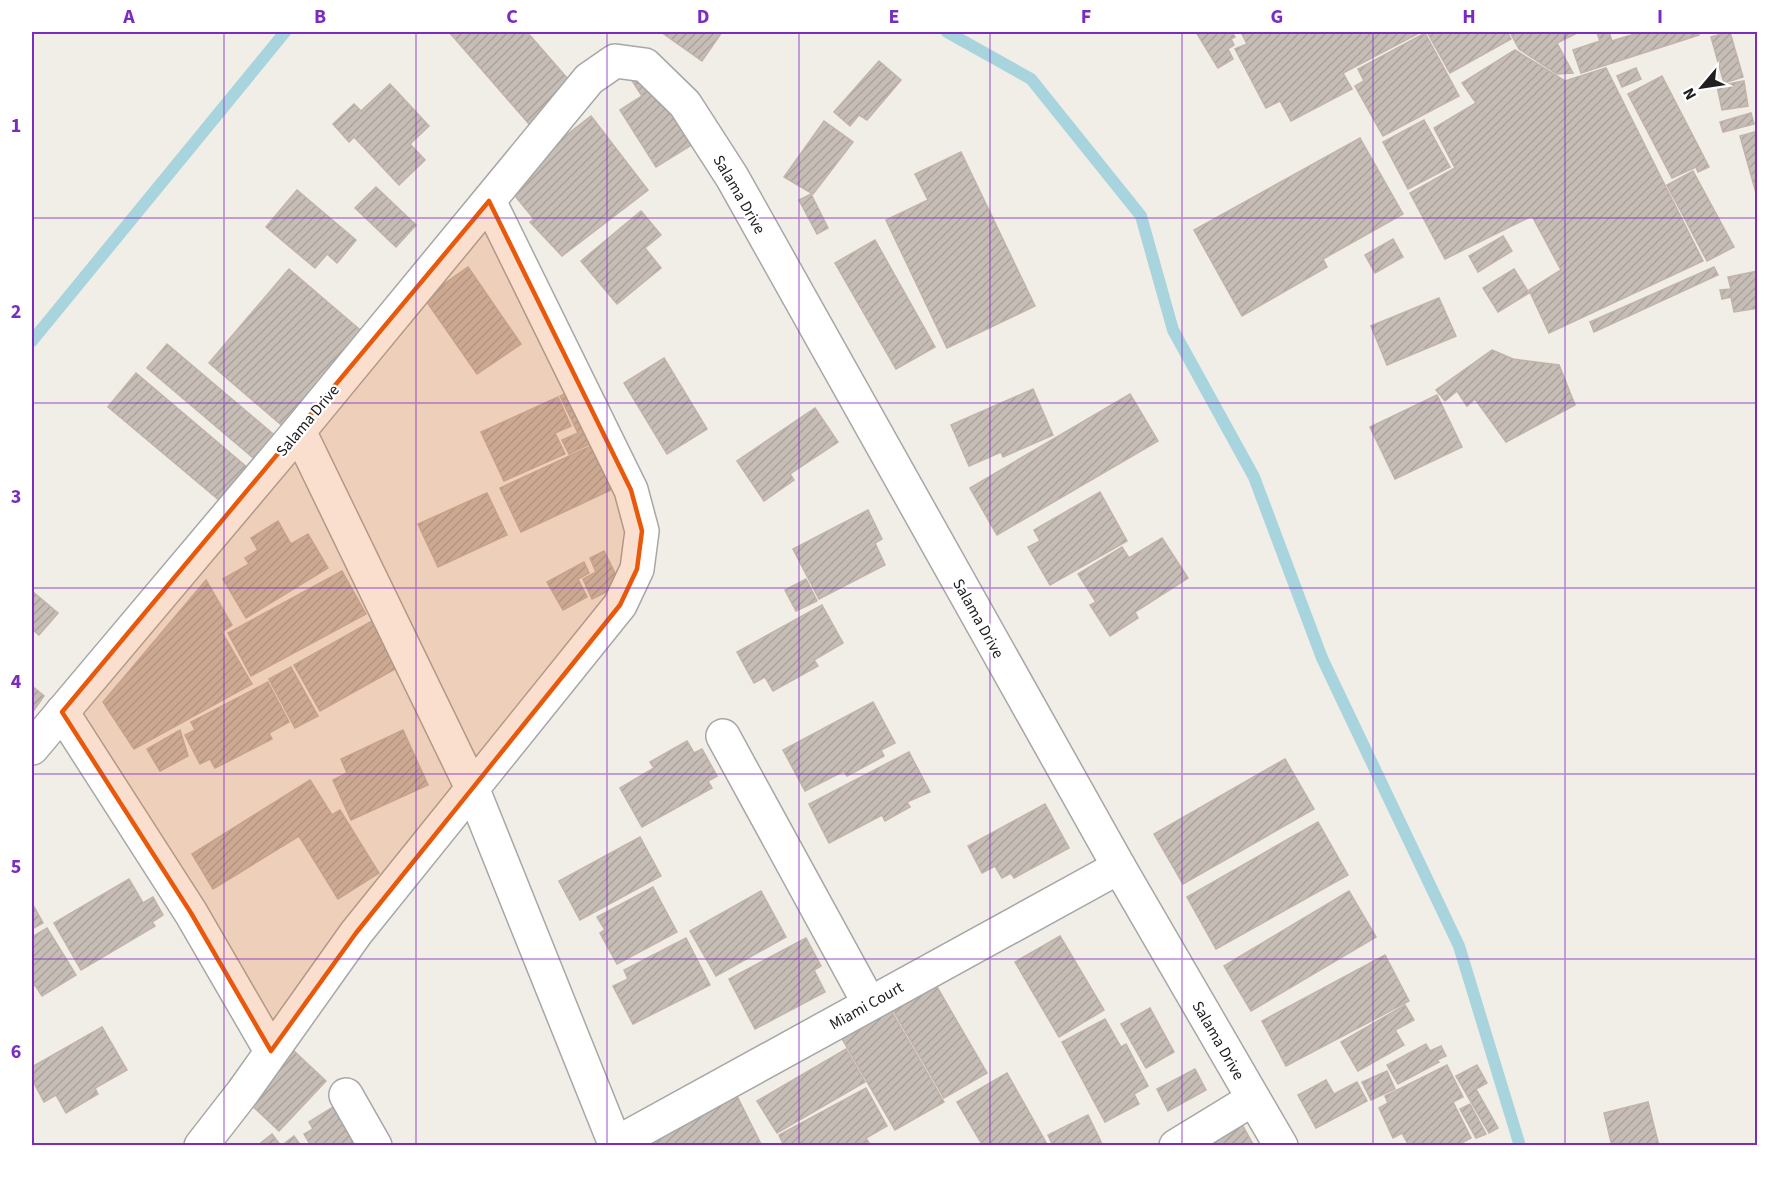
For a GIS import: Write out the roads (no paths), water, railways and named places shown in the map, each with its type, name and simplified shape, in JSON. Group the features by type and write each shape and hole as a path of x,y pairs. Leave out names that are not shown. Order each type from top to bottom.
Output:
{"street":[{"name":"Salama Drive","path":"32,748 299,431 589,79 615,61 645,65 685,104 732,177 1119,867 1281,1146"},
{"path":"201,1146 356,933 620,605 637,568 642,531 631,490 489,201"},
{"path":"299,431 473,790 615,1145"},
{"path":"62,712 191,913 271,1051"},
{"path":"723,736 868,1003"},
{"name":"Miami Court","path":"615,1145 868,1003 1119,867"},
{"path":"346,1095 375,1146"},
{"path":"1176,1146 1253,1099"}],"waterway":[{"path":"32,341 285,32"},
{"path":"947,32 1031,79 1141,216 1173,330 1254,477 1322,658 1459,946 1520,1146"}]}
